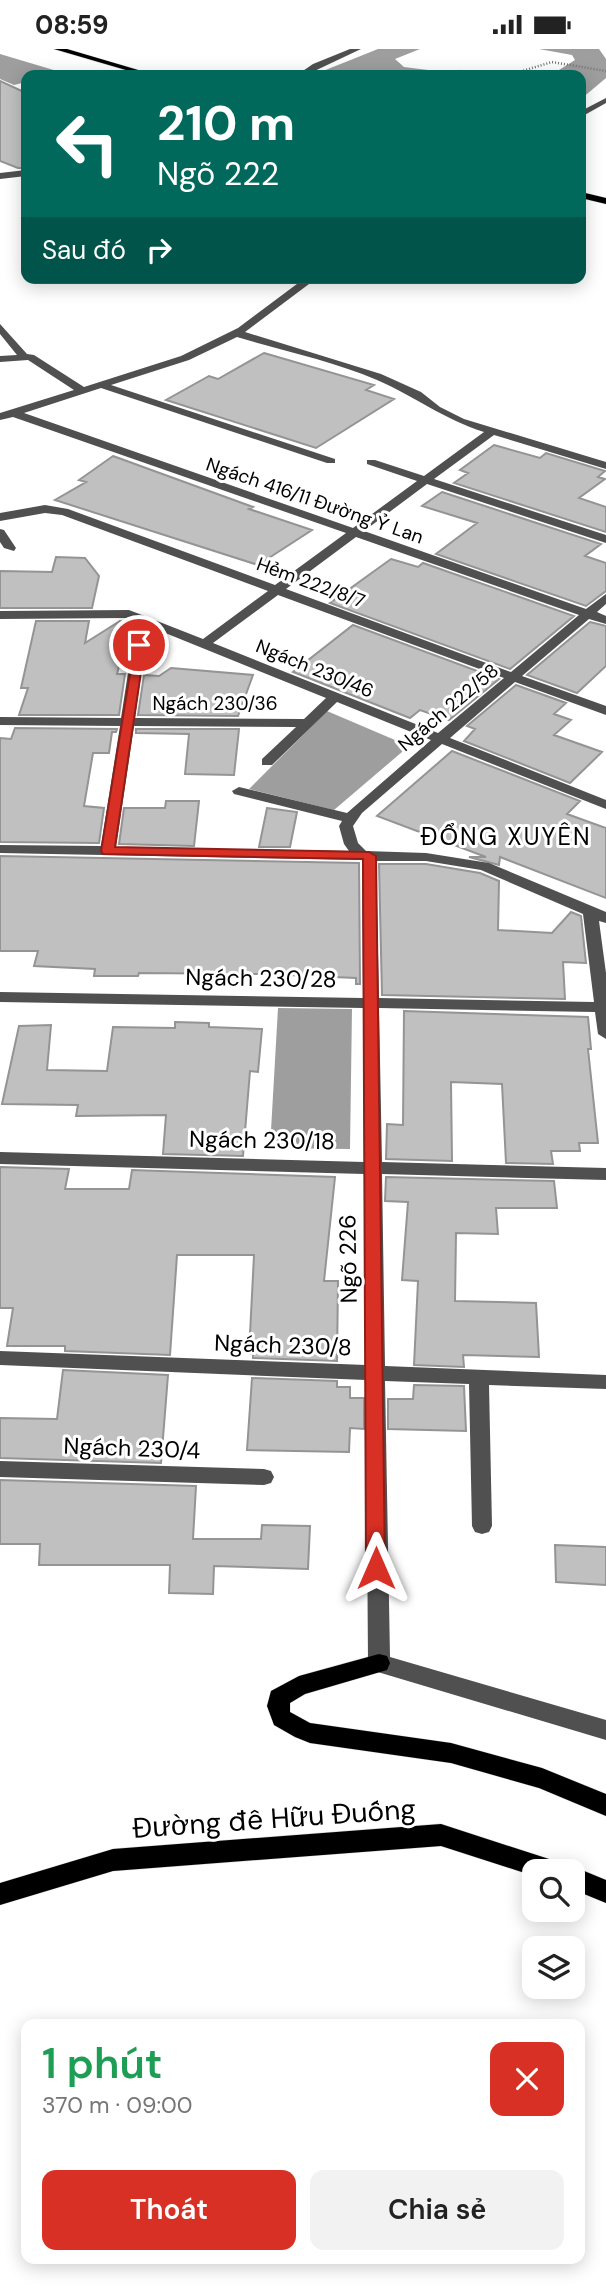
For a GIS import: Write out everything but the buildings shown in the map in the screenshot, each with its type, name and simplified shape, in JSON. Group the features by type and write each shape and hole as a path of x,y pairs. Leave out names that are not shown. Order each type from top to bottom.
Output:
{"main road":[{"path":"58,49 133,70"},
{"path":"586,196 606,201"},
{"path":"379,1663 299,1686 279,1698 277,1710 282,1719 292,1727 310,1733 451,1753 542,1778 606,1805"},
{"name":"Đường đê Hữu Đuống","path":"0,1895 113,1860 441,1835 522,1861"},
{"path":"585,1883 606,1892"}],"street":[{"path":"310,70 358,49"},
{"path":"586,111 606,100"},
{"path":"0,176 21,174"},
{"path":"0,417 185,358 236,333 304,284"},
{"path":"0,327 23,356"},
{"path":"236,333 377,376 417,394 447,415 606,466"},
{"path":"0,359 23,356 34,358 83,391"},
{"path":"101,385 331,461"},
{"name":"Ngách 416/11 Đường Ỷ Lan","path":"13,413 606,621"},
{"path":"204,644 492,431"},
{"path":"371,461 606,539"},
{"name":"Hẻm 222/8/7","path":"0,517 45,509 64,512 606,711"},
{"path":"0,533 10,548"},
{"name":"Ngách 222/58","path":"349,818 606,599"},
{"name":"Ngách 230/46","path":"0,615 129,614 606,805"},
{"path":"108,851 143,620"},
{"name":"Ngách 230/36","path":"0,721 308,723 335,697"},
{"path":"267,762 308,723"},
{"path":"239,792 349,818 345,826 348,835 366,856"},
{"path":"0,849 426,857 484,866 606,918"},
{"name":"Ngõ 226","path":"366,856 371,1003 379,1663"},
{"path":"590,911 606,1034"},
{"name":"Ngách 230/28","path":"0,997 604,1007"},
{"name":"Ngách 230/18","path":"0,1158 606,1174"},
{"name":"Ngách 230/8","path":"0,1358 606,1382"},
{"path":"479,1377 482,1526"},
{"name":"Ngách 230/4","path":"0,1469 264,1477"},
{"path":"379,1663 606,1730"}],"path":[{"path":"524,70 542,64 570,63 606,71"}],"shaded area":[{"path":"378,49 420,49 395,59 404,67 428,70 326,70"},
{"path":"539,49 599,49 606,59 606,78 586,95 586,70 559,70 575,60 572,55"},
{"path":"0,54 54,70 21,70 21,83 14,85 0,79"},
{"path":"327,711 409,746 334,810 249,789"},
{"path":"278,1008 352,1009 350,1149 270,1148"}],"district":[{"name":"ĐỔNG XUYÊN","path":"506,837"}],"route":[{"path":"139,645 108,851 369,856 376,1568"}]}
